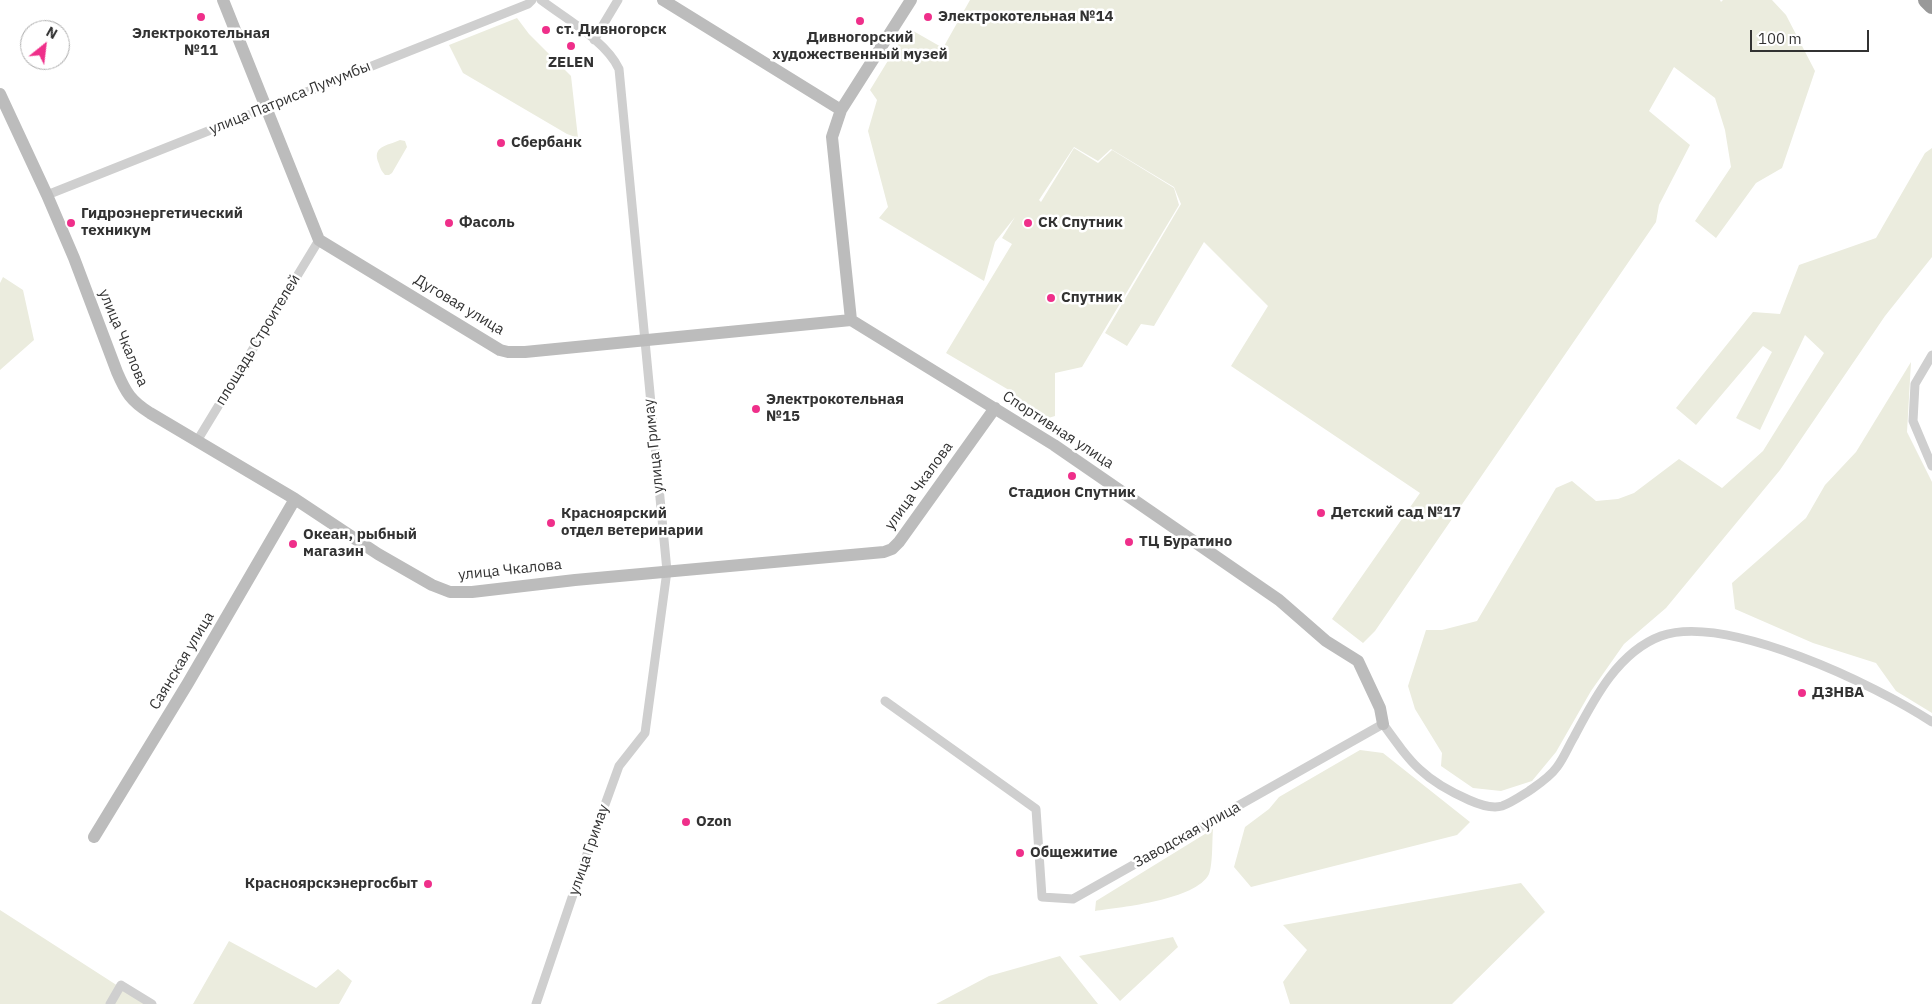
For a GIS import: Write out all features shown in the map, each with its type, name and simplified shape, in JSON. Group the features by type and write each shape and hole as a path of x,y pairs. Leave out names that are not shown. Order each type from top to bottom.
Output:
{"highway":[{"path":"1926,0 1932,6"}],"main road":[{"path":"223,0 319,240"},
{"path":"663,0 841,110"},
{"path":"851,320 832,137 841,110 911,0"},
{"name":"улица Чкалова","path":"0,94 74,258 104,341 127,394 139,405 295,499 378,554 432,586 450,592 472,592 667,571 884,552 892,549 899,542 995,408"},
{"name":"Дуговая улица","path":"319,240 482,340 504,351 525,352 851,320"},
{"name":"Спортивная улица","path":"851,320 1054,445 1279,600 1326,641 1358,662 1380,708 1383,724"},
{"name":"Саянская улица","path":"94,837 193,675 295,499"}],"street":[{"name":"улица Патриса Лумумбы","path":"47,195 528,4 532,0"},
{"name":"улица Гримау","path":"536,1004 619,766 645,733 667,571 619,70 614,59 594,40 541,0"},
{"path":"594,40 618,0"},
{"name":"площадь Строителей","path":"197,441 319,240"},
{"path":"1932,355 1915,384 1913,421 1932,466"},
{"path":"1383,724 1408,759 1425,776 1451,792 1481,804 1501,806 1523,795 1546,779 1558,766 1602,689 1613,672 1633,650 1659,636 1673,632 1695,631 1713,632 1747,639 1829,669 1871,687 1932,722"},
{"name":"Заводская улица","path":"884,701 1036,810 1042,896 1073,899 1383,724"},
{"path":"110,1004 121,985 152,1004"}],"shaded area":[{"path":"970,0 1720,0 1721,2 1723,0 1772,0 1786,15 1815,71 1782,168 1756,183 1716,238 1695,221 1731,167 1725,130 1715,98 1674,67 1649,111 1690,145 1659,205 1656,222 1375,631 1363,643 1332,619 1420,493 1231,366 1268,306 1204,242 1154,326 1141,324 1127,346 1105,333 1181,204 1174,187 1111,149 1098,161 1074,147 1039,200 1041,202 1074,148 1098,163 1112,150 1174,188 1179,205 1082,367 1055,373 1055,416 1045,419 1010,399 1014,393 946,353 1012,244 1002,238 1015,217 995,242 984,281 879,218 888,207 868,131 877,100 870,90 908,28 943,48"},
{"path":"517,18 529,34 571,76 578,138 567,134 463,73 449,45"},
{"path":"400,140 405,141 407,147 392,173 385,175 380,167 377,154 386,145"},
{"path":"1932,148 1932,257 1885,316 1780,470 1666,608 1624,644 1591,691 1556,752 1532,781 1501,791 1473,788 1441,766 1442,753 1415,709 1408,686 1426,630 1442,630 1477,621 1556,488 1572,481 1596,501 1618,499 1634,493 1679,459 1722,488 1763,451 1824,353 1805,335 1760,430 1736,418 1772,352 1763,346 1696,425 1676,408 1753,312 1780,314 1799,265 1876,238 1925,153"},
{"path":"3,277 23,290 34,340 0,370 0,283"},
{"path":"1911,362 1907,432 1932,482 1932,713 1896,691 1876,663 1813,643 1735,609 1732,583 1806,518 1825,485 1856,452"},
{"path":"1360,750 1383,753 1470,822 1457,835 1251,887 1234,867 1245,827 1269,809 1279,797"},
{"path":"1213,829 1210,870 1201,883 1190,890 1157,901 1095,911 1096,901"},
{"path":"1521,883 1545,912 1452,1004 1290,1004 1283,982 1307,950 1283,925"},
{"path":"0,910 146,1004 0,1004"},
{"path":"1173,937 1178,947 1120,1001 1079,956"},
{"path":"229,941 316,988 338,969 352,981 339,1004 193,1004"},
{"path":"1060,956 1098,1004 936,1004 989,976"}],"place":[{"name":"Электрокотельная №11","path":"201,17"},
{"name":"Электрокотельная №14","path":"928,17"},
{"name":"Дивногорский художественный музей","path":"860,21"},
{"name":"ст. Дивногорск","path":"546,30"},
{"name":"ZELEN","path":"571,46"},
{"name":"Сбербанк","path":"501,143"},
{"name":"Гидроэнергетический техникум","path":"71,223"},
{"name":"Фасоль","path":"449,223"},
{"name":"СК Спутник","path":"1028,223"},
{"name":"Спутник","path":"1051,298"},
{"name":"Электрокотельная №15","path":"756,409"},
{"name":"Стадион Спутник","path":"1072,476"},
{"name":"Детский сад №17","path":"1321,513"},
{"name":"Красноярский отдел ветеринарии","path":"551,523"},
{"name":"ТЦ Буратино","path":"1129,542"},
{"name":"Океан, рыбный магазин","path":"293,544"},
{"name":"ДЗНВА","path":"1802,693"},
{"name":"Ozon","path":"686,822"},
{"name":"Общежитие","path":"1020,853"},
{"name":"Красноярскэнергосбыт","path":"428,884"}]}
